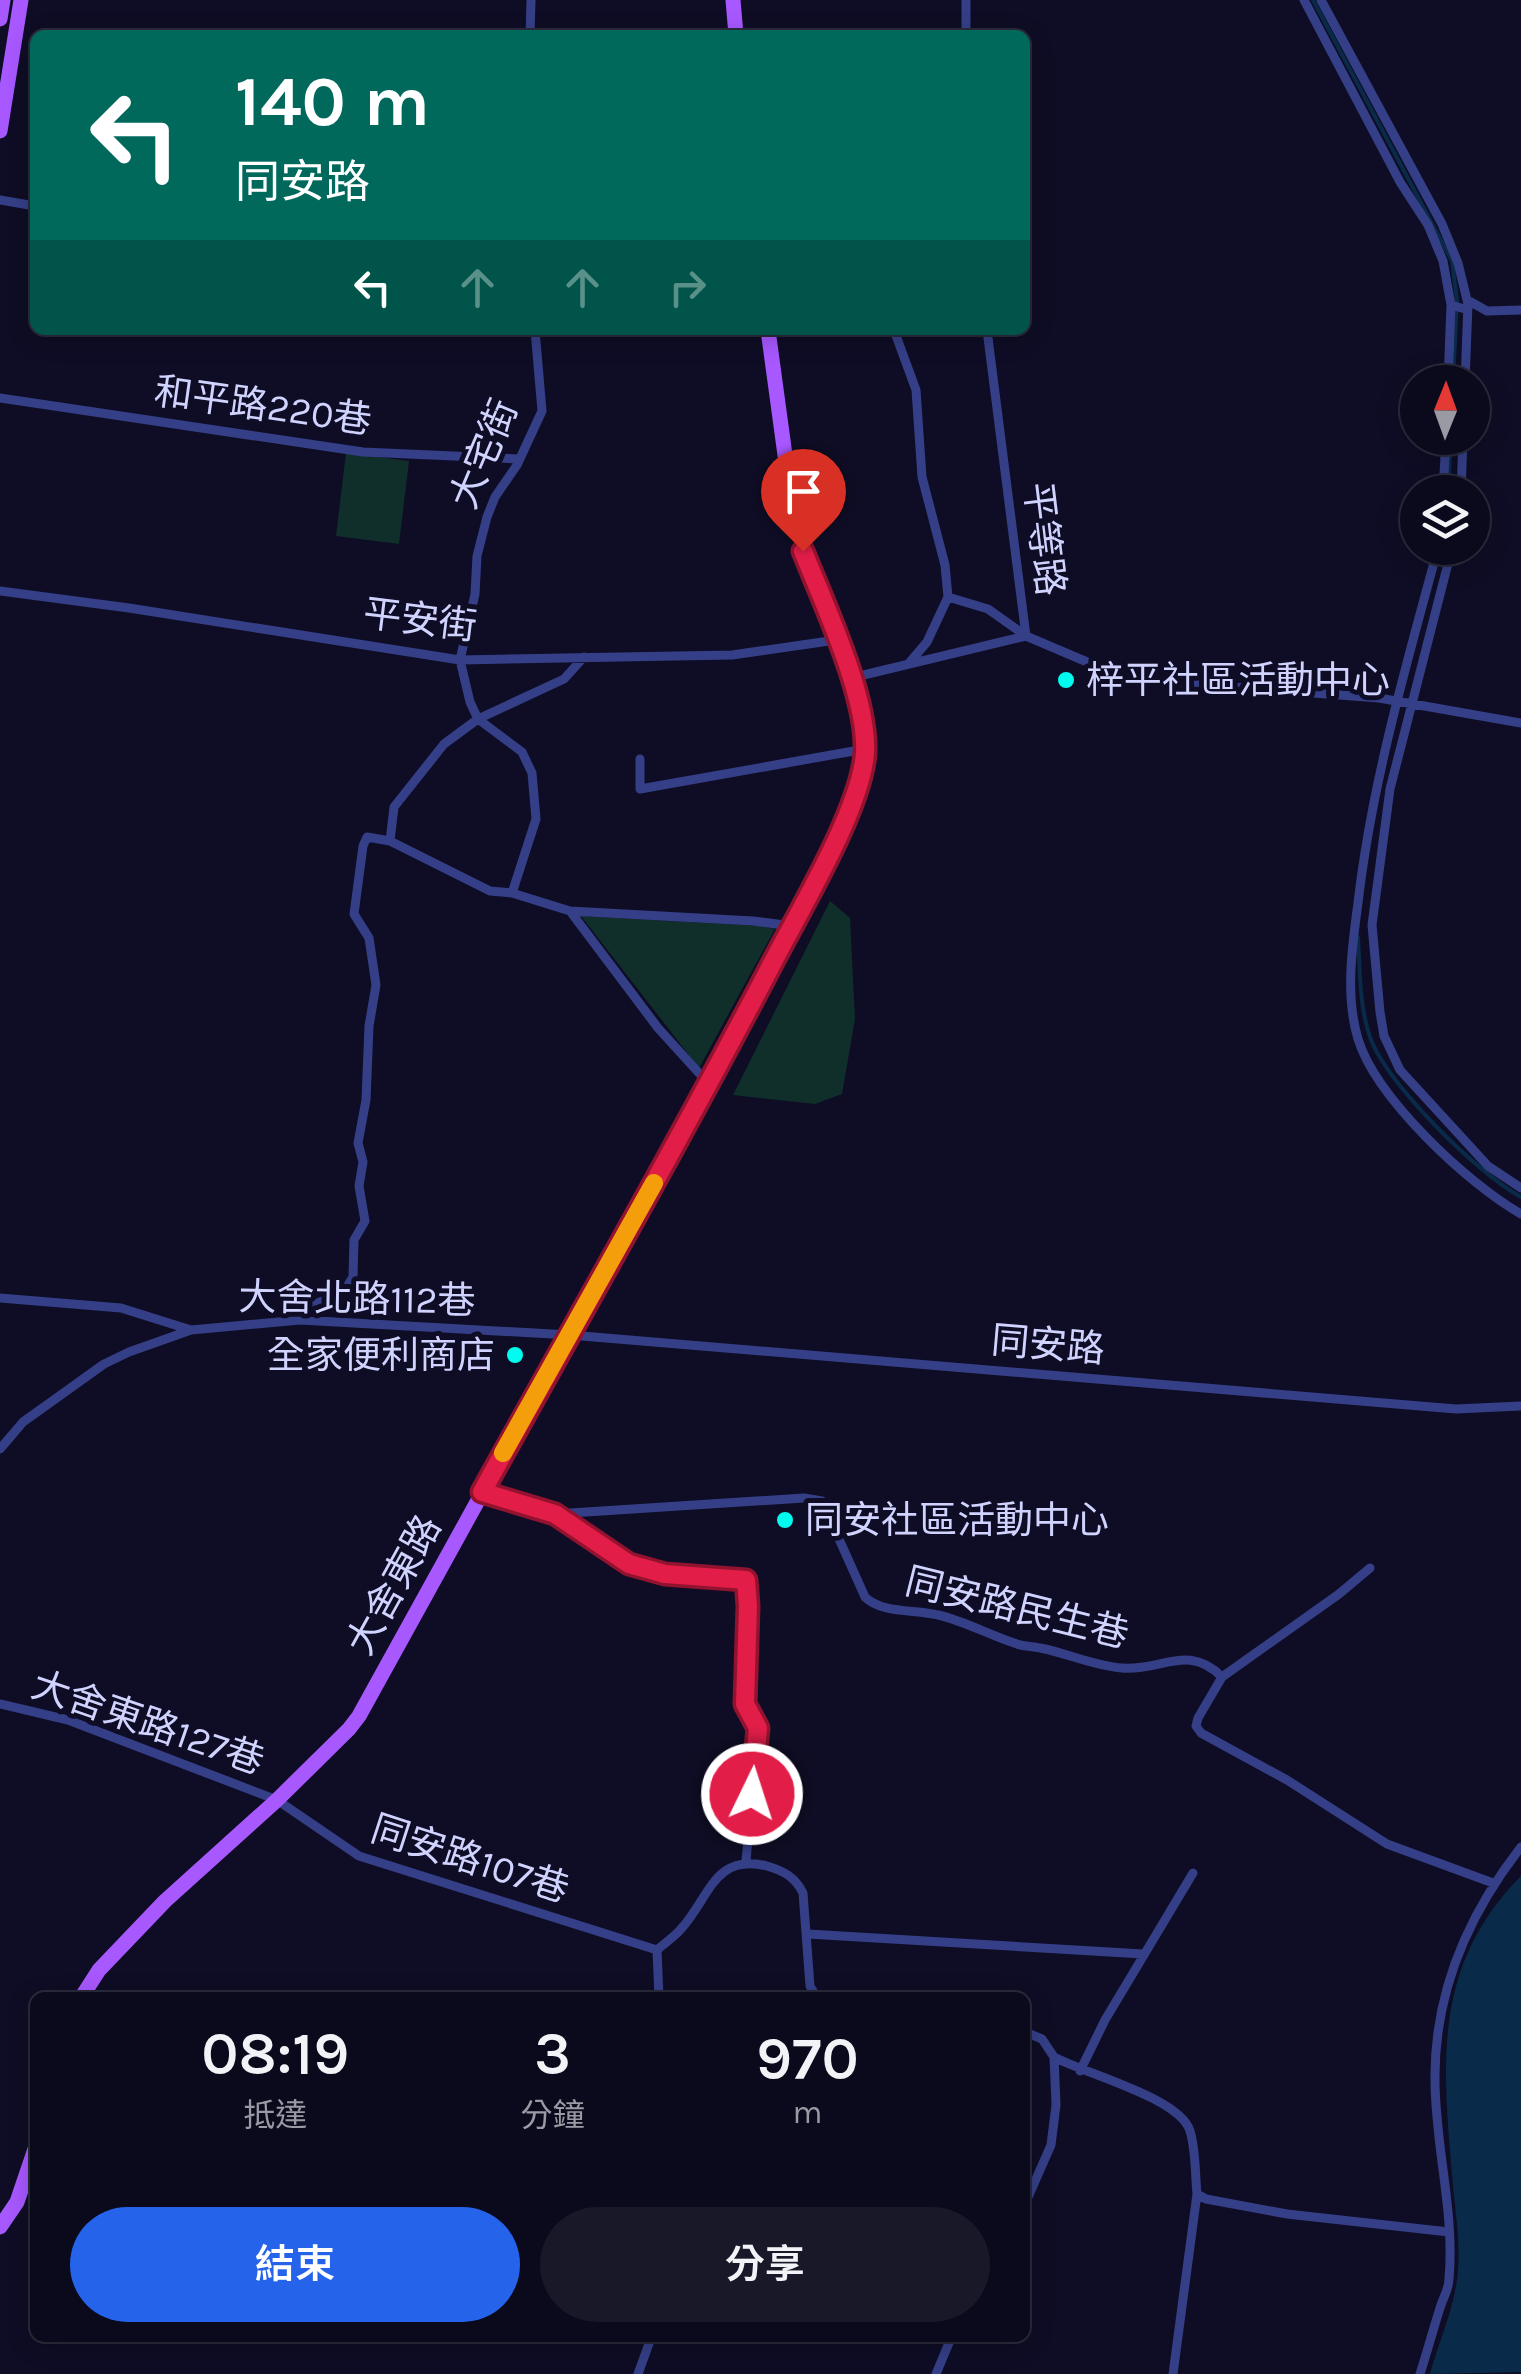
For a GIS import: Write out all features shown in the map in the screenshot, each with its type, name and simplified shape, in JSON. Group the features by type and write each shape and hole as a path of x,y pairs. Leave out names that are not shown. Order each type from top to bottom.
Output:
{"main road":[{"path":"0,18 3,0"},
{"path":"0,131 21,0"},
{"path":"732,0 735,30"},
{"path":"769,335 792,514 861,712 865,749"},
{"name":"大舍東路","path":"85,1992 98,1970 164,1902 276,1800 359,1716 792,926 851,804 865,749"},
{"path":"0,2227 17,2202 30,2164"}],"street":[{"path":"530,30 531,0"},
{"path":"966,0 966,30"},
{"path":"1304,0 1344,55 1442,224 1458,263 1464,365"},
{"path":"1322,0 1400,182 1428,225 1460,307 1451,365"},
{"path":"0,200 30,205"},
{"path":"1460,307 1521,310"},
{"name":"大宅街","path":"460,660 487,517 542,412 535,335"},
{"path":"896,335 916,390 922,477 945,564 948,597 926,642 910,662"},
{"name":"平等路","path":"850,678 1026,636 988,335"},
{"name":"和平路220巷","path":"0,398 363,452 520,459"},
{"path":"1433,565 1376,778 1356,917 1352,996 1358,1038 1376,1078 1445,1156 1492,1198 1521,1214"},
{"path":"1448,565 1390,788 1373,905 1384,1036 1400,1070 1488,1166 1521,1188"},
{"name":"平安街","path":"0,592 146,610 460,660 732,656 836,640"},
{"path":"948,597 988,608 1026,636 1127,679 1396,701 1521,722"},
{"path":"390,841 394,807 444,744 478,719 564,679 584,657"},
{"path":"460,660 478,719 522,752 534,783 536,818 512,893"},
{"path":"640,760 640,788 865,749"},
{"path":"300,1320 315,1304 342,1294 352,1277 354,1240 365,1221 359,1186 363,1162 358,1144 376,985 370,938 354,914 363,846 368,837 390,841 490,891 512,893 570,911 753,920 792,926"},
{"path":"570,911 658,1028 708,1083"},
{"path":"0,1298 121,1308 191,1330"},
{"name":"大舍北路112巷","path":"0,1448 23,1422 104,1364 191,1330 300,1320 570,1336"},
{"name":"同安路","path":"570,1336 1456,1410 1521,1406"},
{"path":"482,1492 555,1514 629,1564 665,1574 742,1578 748,1584 745,1704 758,1728 746,1861"},
{"name":"同安路民生巷","path":"555,1514 822,1500 866,1597 875,1605 939,1615 1022,1646 1106,1666 1136,1668 1198,1659 1222,1677"},
{"path":"1370,1568 1222,1677 1196,1726 1200,1733 1287,1780 1387,1844 1493,1883"},
{"name":"大舍東路127巷","path":"0,1704 68,1720 276,1800"},
{"name":"同安路107巷","path":"276,1800 359,1856 657,1950"},
{"path":"1420,2374 1449,2284 1450,2232 1434,2081 1448,1979 1468,1926 1493,1883 1521,1848"},
{"path":"659,1992 657,1950 681,1929 724,1870 746,1861 780,1869 796,1880 803,1893 814,1992"},
{"path":"1080,2071 1104,2020 1192,1873"},
{"path":"808,1934 1143,1954"},
{"path":"1030,2034 1042,2039 1054,2058 1056,2106 1051,2144 1030,2192"},
{"path":"1054,2058 1137,2090 1184,2119 1190,2132 1197,2194 1173,2374"},
{"path":"1197,2194 1287,2214 1450,2232"},
{"path":"638,2374 649,2342"},
{"path":"936,2374 949,2342"}],"green space":[{"path":"346,453 409,461 399,544 336,536"},
{"path":"830,901 850,918 855,1019 842,1094 815,1104 733,1095"},
{"path":"581,916 760,926 775,929 699,1068"}],"water":[{"path":"1521,1876 1521,2372 1430,2374 1458,2274 1447,2101 1449,2021 1457,1983 1471,1947 1492,1911"}],"waterway":[{"path":"1313,0 1452,261 1457,300 1454,365"},
{"path":"1449,475 1450,455"},
{"path":"1358,937 1364,1013 1379,1056 1413,1101 1458,1148 1521,1197"}],"slow traffic":[{"path":"503,1453 654,1183"}],"place":[{"name":"梓平社區活動中心","path":"1066,680"},
{"name":"全家便利商店","path":"515,1355"},
{"name":"同安社區活動中心","path":"785,1520"}],"route":[{"path":"752,1794 758,1728 745,1704 746,1580 665,1574 629,1564 555,1514 482,1492 740,1026 857,788 865,749 861,712 803,551"}]}
